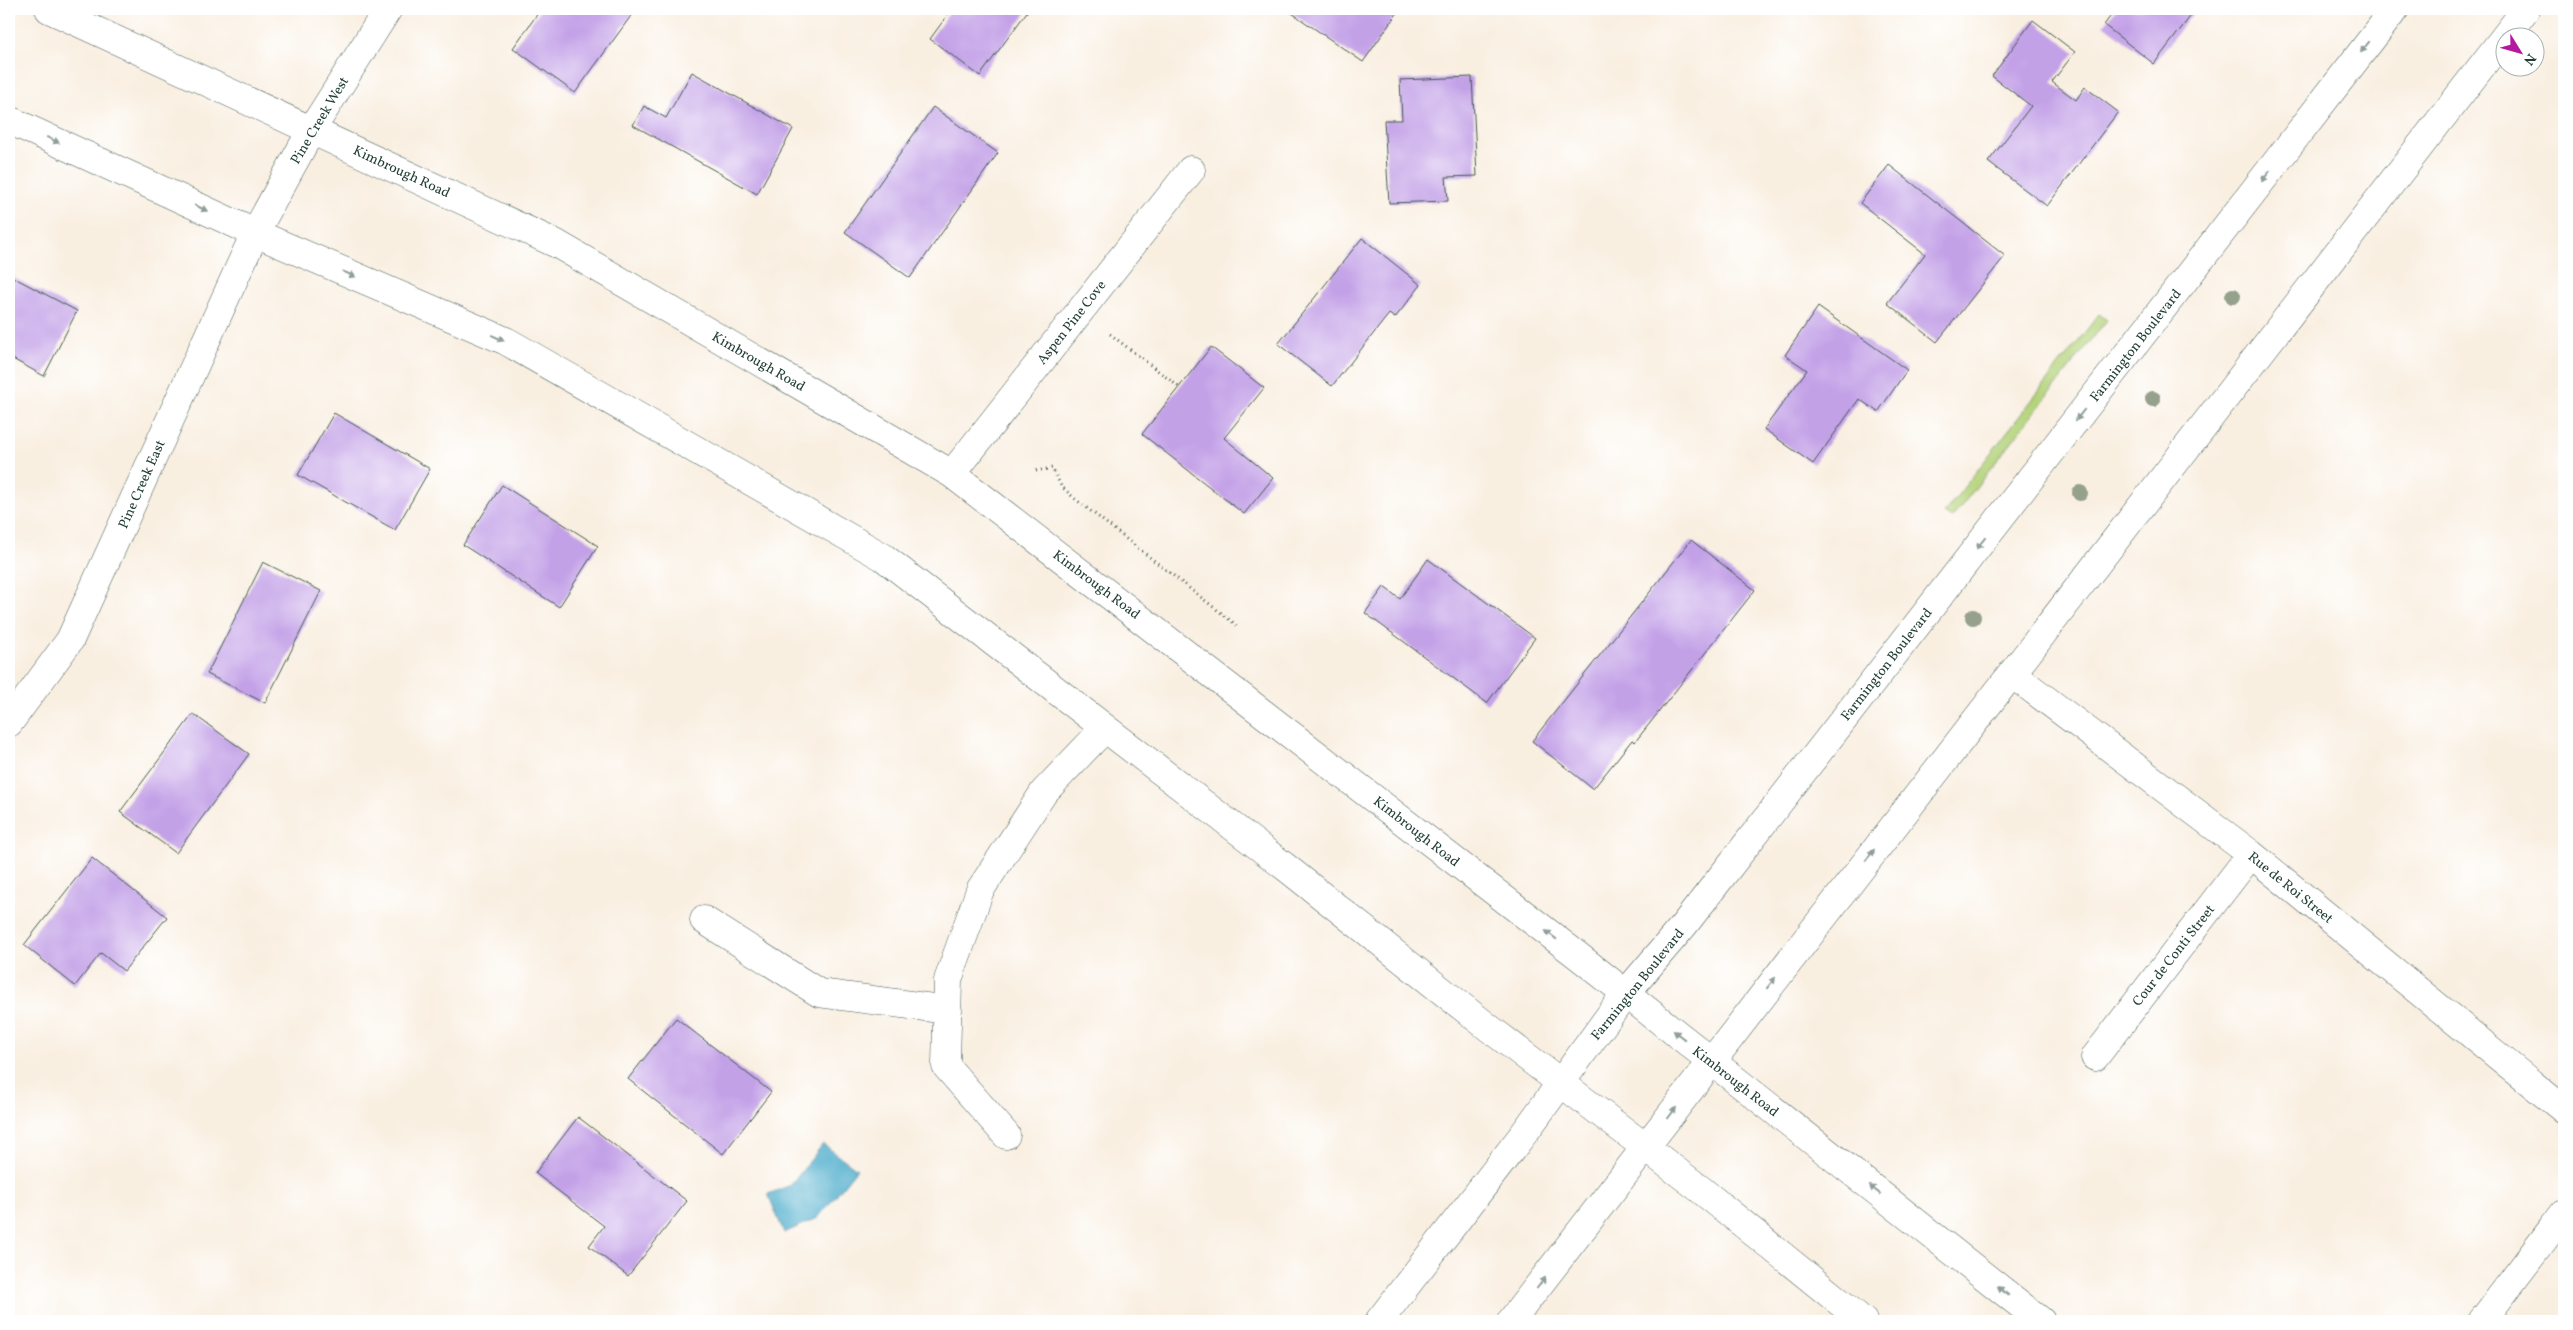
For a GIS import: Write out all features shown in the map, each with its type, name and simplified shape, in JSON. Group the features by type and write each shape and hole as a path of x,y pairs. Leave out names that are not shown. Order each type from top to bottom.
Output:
{"street":[{"name":"Kimbrough Road","path":"49,9 312,129 557,244 952,474 1133,611 1626,994 2041,1321"},
{"name":"Pine Creek West","path":"255,233 312,129 388,9"},
{"name":"Farmington Boulevard","path":"1379,1321 1561,1083 1626,994 1684,925 2395,9"},
{"path":"1511,1321 2526,9"},
{"path":"9,120 255,233 506,341 882,557 1288,869 1646,1148 1863,1321"},
{"name":"Aspen Pine Cove","path":"952,474 1191,170"},
{"name":"Pine Creek East","path":"9,723 70,640 255,233"},
{"name":"Rue de Roi Street","path":"2012,674 2251,854 2564,1110"},
{"path":"1006,1135 946,1066 948,980 980,890 1044,792 1104,729"},
{"name":"Cour de Conti Street","path":"2095,1057 2251,854"},
{"path":"704,920 819,993 948,1010"},
{"path":"2482,1321 2564,1213"}],"path":[{"path":"1108,332 1179,387"},
{"path":"1036,472 1052,468 1061,486 1074,498 1239,627"}],"green space":[{"path":"2099,314 2107,320 1952,518 1944,513"}],"water":[{"path":"823,1144 857,1169 818,1218 784,1233 768,1194 791,1185"}],"building":[{"path":"541,9 636,9 575,93 513,48"},
{"path":"952,9 1029,9 980,76 930,39"},
{"path":"1286,9 1400,9 1363,62"},
{"path":"2116,9 2196,9 2154,64 2104,25"},
{"path":"2033,20 2075,52 2052,82 2076,100 2085,87 2118,112 2047,206 1988,162 2031,106 1992,76"},
{"path":"692,72 793,129 757,194 633,125 644,106 666,118"},
{"path":"1472,77 1477,176 1446,177 1448,201 1389,203 1384,120 1402,120 1400,80"},
{"path":"933,107 998,153 910,278 845,232"},
{"path":"1889,165 2005,256 1937,342 1887,303 1925,254 1860,203"},
{"path":"1362,238 1421,285 1395,318 1389,314 1332,386 1278,344"},
{"path":"9,275 77,311 44,376 9,357"},
{"path":"1818,307 1907,370 1878,412 1859,399 1813,464 1764,429 1807,370 1785,355"},
{"path":"1211,347 1264,388 1224,438 1273,478 1244,514 1142,434"},
{"path":"334,413 430,469 395,530 298,475"},
{"path":"502,485 598,546 559,607 463,545"},
{"path":"1691,540 1755,590 1635,742 1632,740 1593,789 1532,741"},
{"path":"1428,559 1535,638 1487,703 1365,613 1384,587 1400,599"},
{"path":"263,562 321,591 265,703 207,674"},
{"path":"193,714 249,754 176,853 120,812"},
{"path":"92,858 167,917 124,971 101,953 75,986 24,945"},
{"path":"676,1018 771,1092 723,1154 628,1079"},
{"path":"578,1117 687,1201 628,1276 589,1246 604,1226 535,1173"}]}
